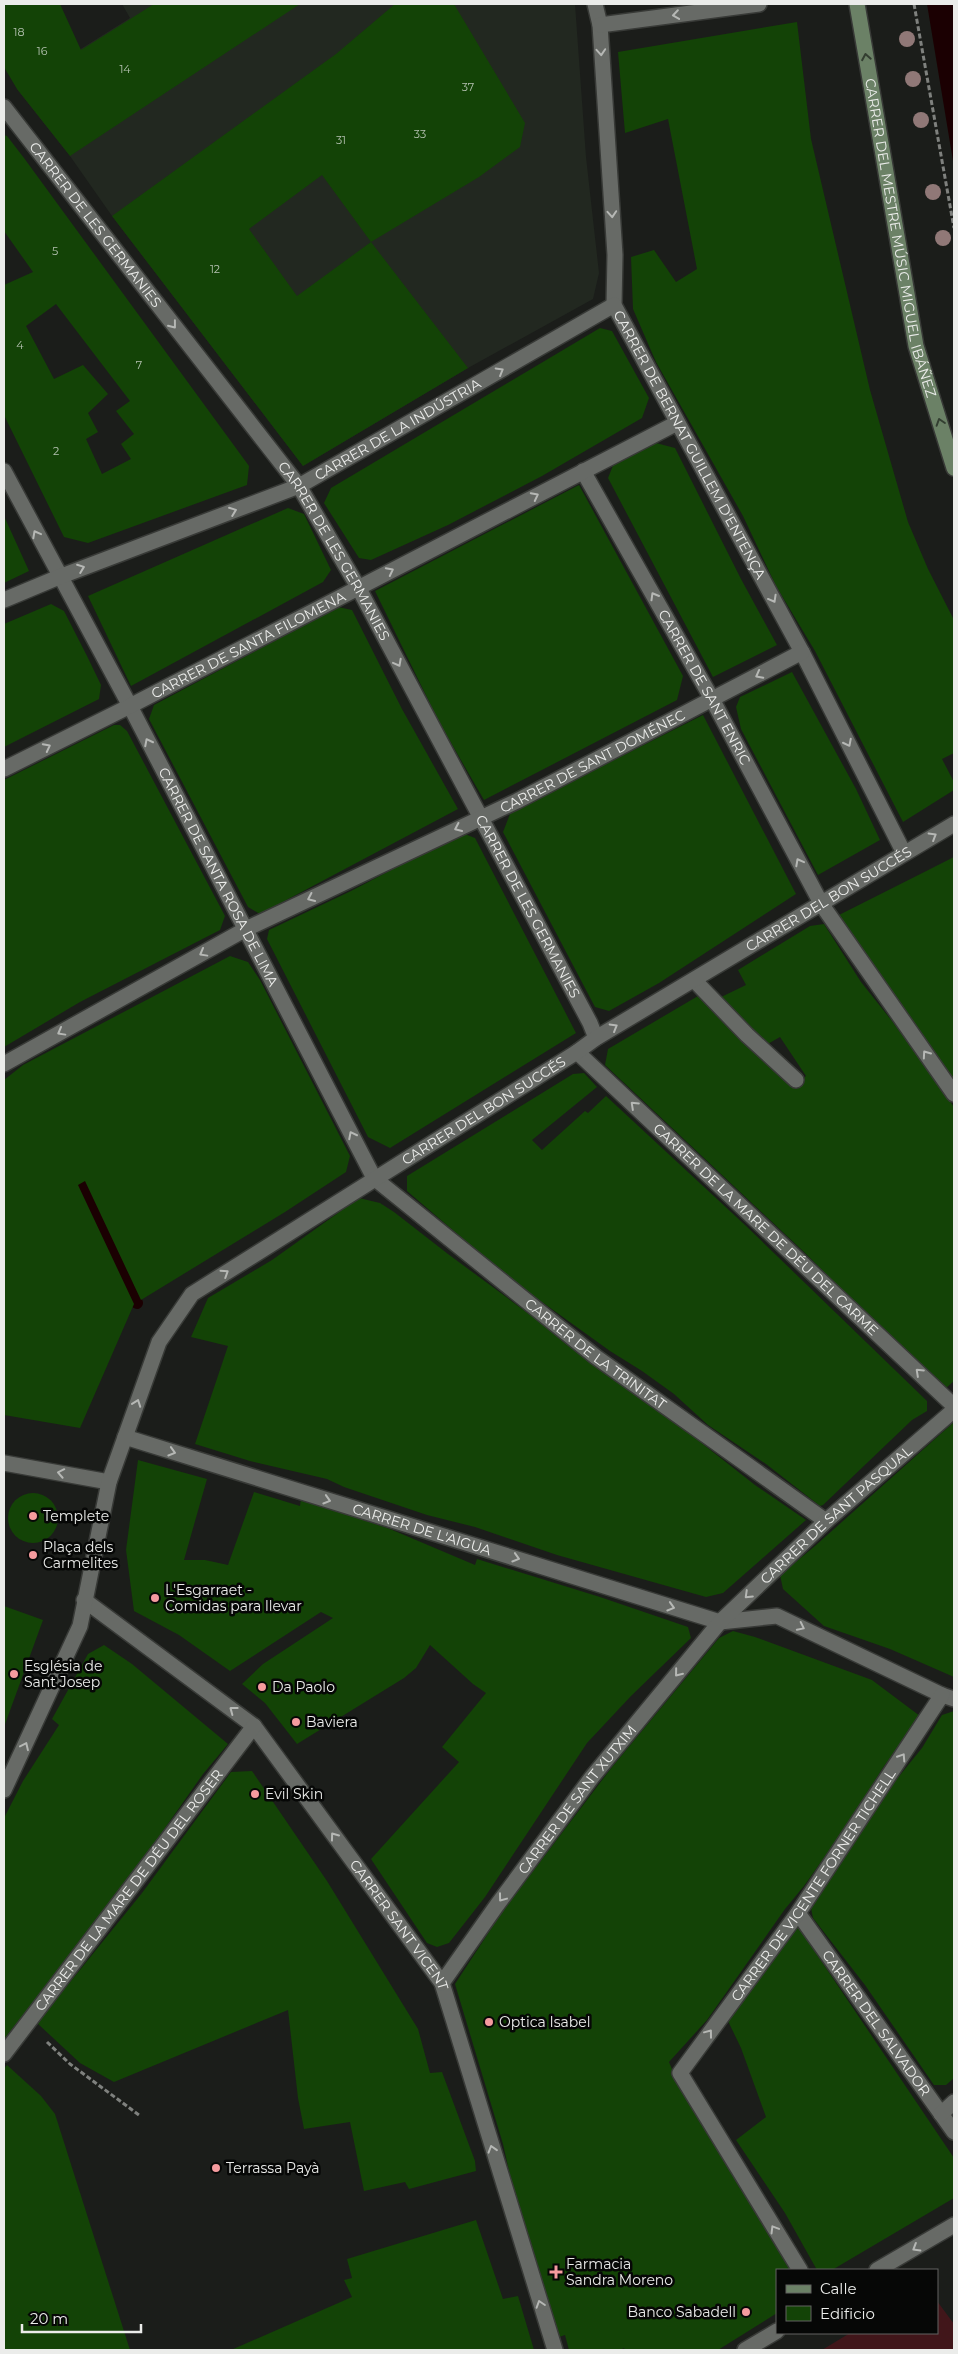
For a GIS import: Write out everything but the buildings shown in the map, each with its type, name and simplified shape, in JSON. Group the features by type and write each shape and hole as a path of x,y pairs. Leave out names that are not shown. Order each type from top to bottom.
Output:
{"street":[{"name":"CARRER DE BERNAT GUILLEM D'ENTENÇA","path":"595,4 600,25 615,255 614,306 802,652 904,853"},
{"path":"600,25 759,4"},
{"name":"CARRER DEL MESTRE MÚSIC MIGUEL IBÁÑEZ","path":"857,4 916,346 954,468"},
{"name":"CARRER DE LES GERMANIES","path":"4,107 299,486 358,587 586,1015 596,1038"},
{"name":"CARRER DE LA INDÚSTRIA","path":"4,600 59,577 299,486 614,306"},
{"name":"CARRER DE SANTA FILOMENA","path":"4,769 130,706 677,423"},
{"name":"CARRER DE SANT ENRIC","path":"583,471 712,699 822,905 954,1094"},
{"name":"CARRER DE SANTA ROSA DE LIMA","path":"4,472 130,706 374,1178"},
{"name":"CARRER DE SANT DOMÉNEC","path":"4,1064 246,929 518,801 802,652"},
{"name":"CARRER DEL BON SUCCÉS","path":"4,1790 80,1626 109,1482 159,1342 192,1294 577,1052 596,1038 822,905 954,824"},
{"path":"694,980 747,1035 796,1080"},
{"name":"CARRER DE LA MARE DE DÉU DEL CARME","path":"577,1052 954,1406"},
{"name":"CARRER DE LA TRINITAT","path":"374,1178 596,1357 826,1521"},
{"name":"CARRER DE SANT PASQUAL","path":"720,1622 826,1521 954,1410"},
{"name":"CARRER DE L'AIGUA","path":"125,1437 720,1622"},
{"path":"4,1463 109,1482"},
{"name":"CARRER SANT VICENT","path":"84,1600 254,1726 442,1984 555,2350"},
{"path":"720,1622 777,1616 948,1697"},
{"name":"CARRER DE SANT XUTXIM","path":"442,1984 497,1905 592,1778 720,1622"},
{"name":"CARRER DE VICENTE FORNER TICHELL","path":"799,2269 680,2073 798,1913 948,1697"},
{"name":"CARRER DE LA MARE DE DÉU DEL ROSER","path":"4,2054 254,1726"},
{"name":"CARRER DEL SALVADOR","path":"798,1913 954,2132"},
{"path":"941,2114 954,2102"},
{"path":"879,2269 954,2225"},
{"path":"745,2350 776,2332"}],"path":[{"path":"914,4 954,228"},
{"path":"27,2022 70,2064 107,2089 139,2115"}],"shaded area":[{"path":"122,4 575,4 586,157 599,273 593,299 468,368 303,466 112,216 70,156 17,89 130,18"},
{"path":"927,4 954,4 954,167"},
{"path":"938,2302 954,2324 954,2350 822,2350 848,2334 938,2334"}],"waterway":[{"path":"82,1183 137,1303"}],"place":[{"name":"Templete","path":"33,1516"},
{"name":"Plaça dels Carmelites","path":"33,1555"},
{"name":"L'Esgarraet - Comidas para llevar","path":"155,1598"},
{"name":"Església de Sant Josep","path":"14,1674"},
{"name":"Da Paolo","path":"262,1687"},
{"name":"Baviera","path":"296,1722"},
{"name":"Evil Skin","path":"255,1794"},
{"name":"Optica Isabel","path":"489,2022"},
{"name":"Terrassa Payà","path":"216,2168"},
{"name":"Farmacia Sandra Moreno","path":"556,2272"},
{"name":"Banco Sabadell","path":"746,2312"}]}
